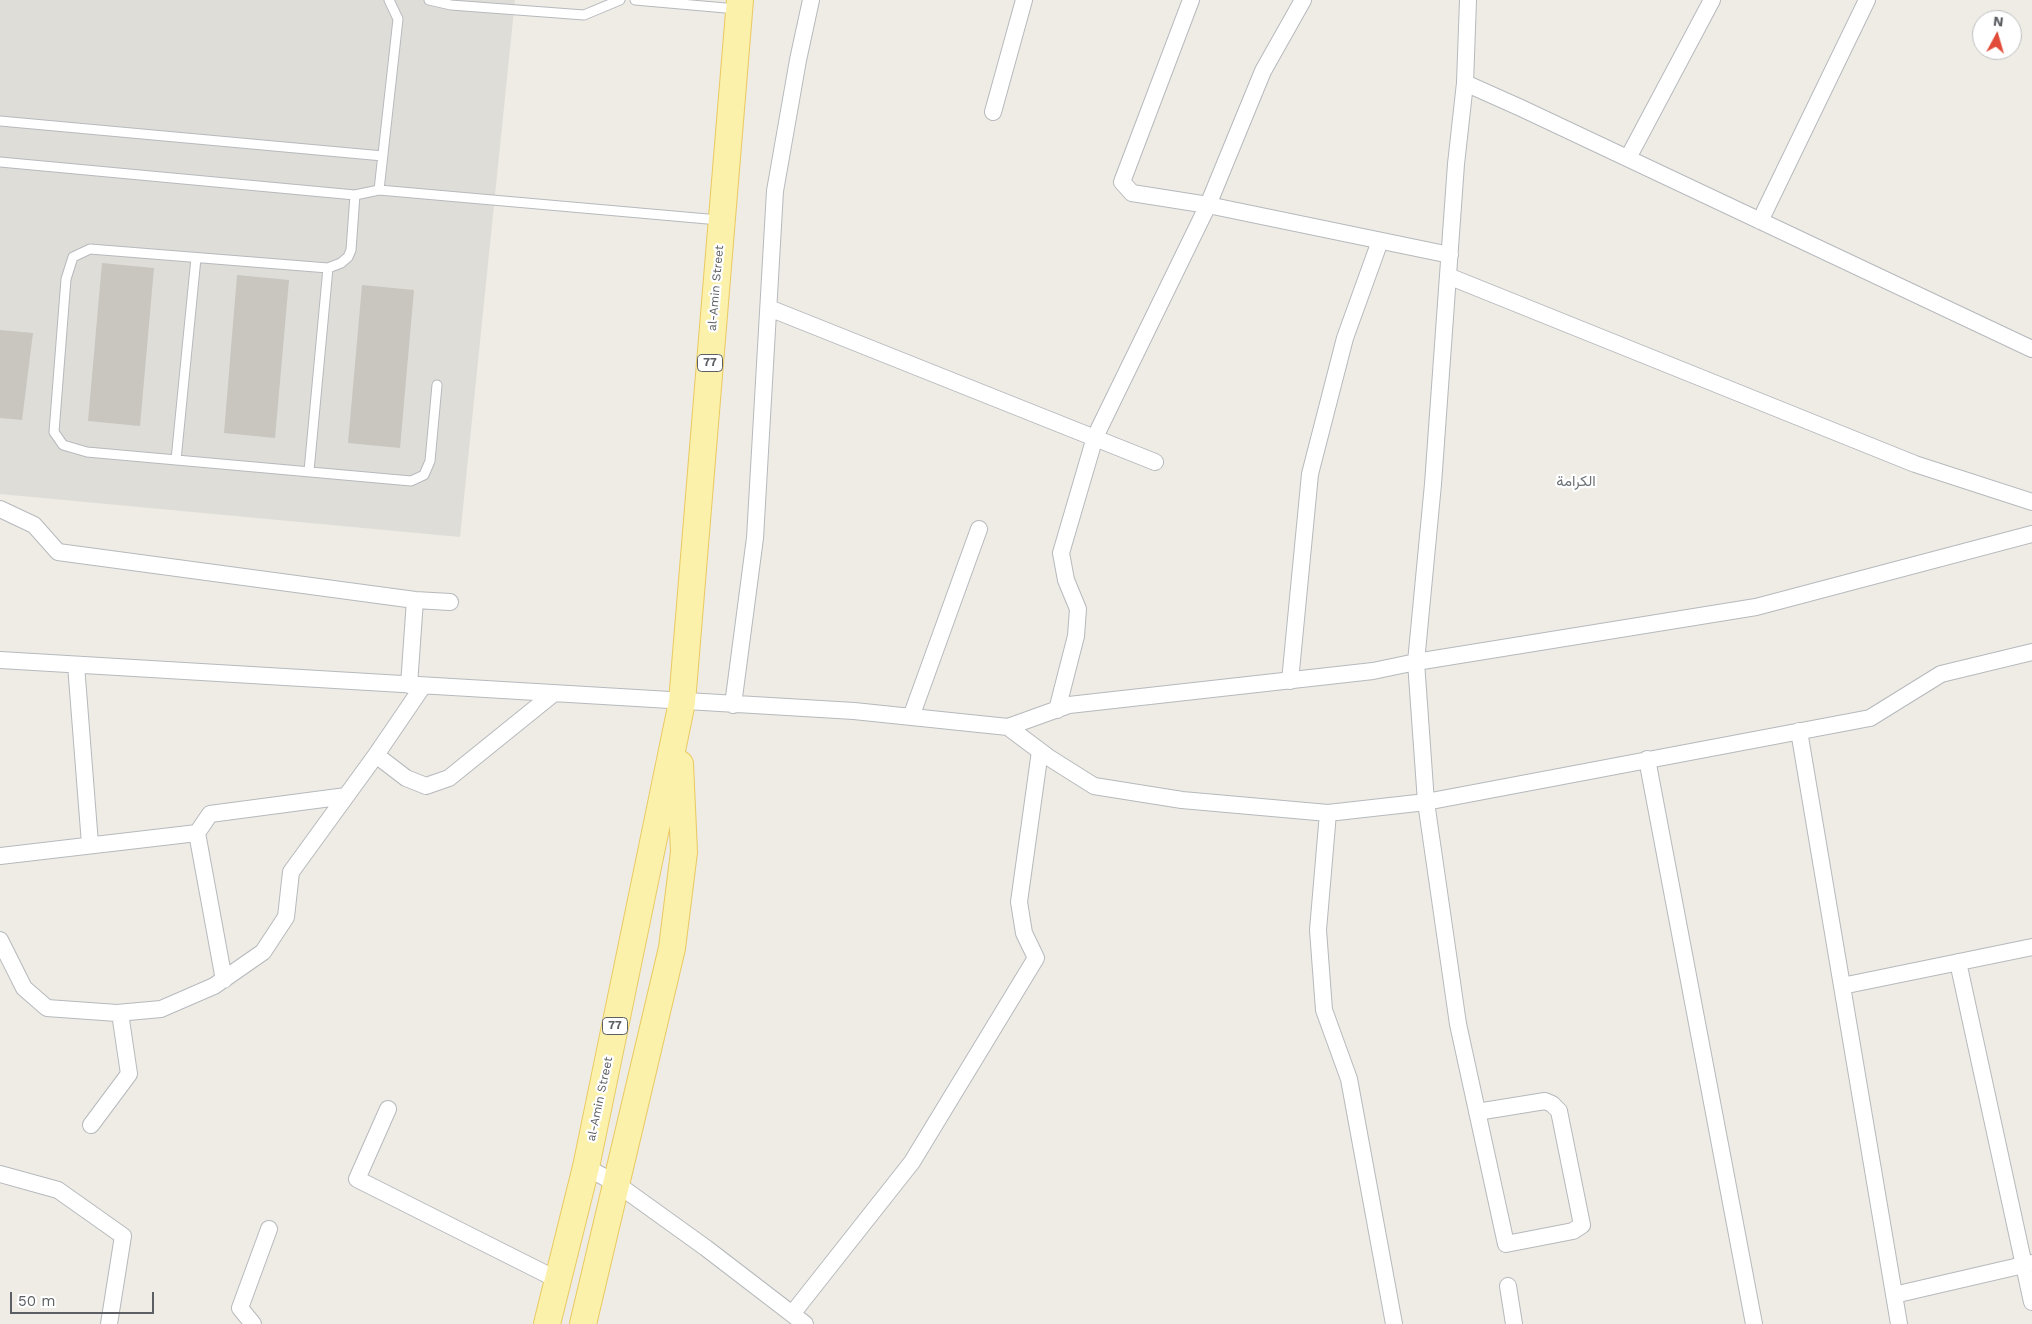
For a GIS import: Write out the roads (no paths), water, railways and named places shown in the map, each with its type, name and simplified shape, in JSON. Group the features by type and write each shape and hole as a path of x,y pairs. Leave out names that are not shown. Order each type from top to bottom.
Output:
{"main road":[{"name":"al-Amin Street","path":"583,1324 672,948 684,852 680,714 740,5"},
{"name":"al-Amin Street","path":"548,1324 586,1168 680,714"}],"street":[{"path":"733,705 755,538 775,191 798,60 811,0"},
{"path":"993,112 1024,0"},
{"path":"1191,0 1122,182 1132,193 1208,205 1380,242 1450,254"},
{"path":"1057,710 1076,636 1078,609 1066,580 1061,553 1095,437 1208,205 1263,71 1303,0"},
{"path":"1468,0 1465,83 1456,164 1433,484 1416,662 1426,802 1458,1024 1477,1112 1506,1244 1573,1231 1582,1225 1559,1111 1552,1104 1545,1101 1477,1112"},
{"path":"1628,158 1712,0"},
{"path":"1760,221 1867,0"},
{"path":"1465,83 2031,348"},
{"path":"1290,680 1310,474 1345,338 1380,242"},
{"path":"1448,276 1915,464 2032,502"},
{"path":"769,308 1155,462"},
{"path":"0,509 34,525 58,552 415,600 450,602"},
{"path":"912,717 979,529"},
{"path":"0,660 553,694 680,714 733,705 854,711 1008,727 1069,705 1373,671 1416,662 1756,608 2032,534"},
{"path":"0,940 24,988 48,1008 120,1013 161,1009 214,986 263,952 286,917 291,872 376,755 416,685 415,600"},
{"path":"1008,727 1040,751 1094,786 1182,800 1328,813 1426,802 1870,718 1942,674 2032,652"},
{"path":"76,665 90,844"},
{"path":"376,755 406,778 426,786 449,778 553,694"},
{"path":"1799,731 1899,1324"},
{"path":"586,1168 617,1184 706,1248 799,1319 912,1162 1036,958 1024,933 1019,902 1040,751"},
{"path":"1647,759 1754,1324"},
{"path":"224,980 197,833 210,814 346,796"},
{"path":"1328,813 1318,930 1324,1010 1349,1079 1394,1324"},
{"path":"0,856 197,833"},
{"path":"1842,986 2032,947"},
{"path":"1958,962 2028,1264 2032,1302"},
{"path":"91,1125 129,1074 120,1013"},
{"path":"388,1109 357,1179 558,1280"},
{"path":"0,1174 58,1190 123,1236 110,1324"},
{"path":"253,1324 240,1308 269,1229"},
{"path":"1894,1295 2028,1264"},
{"path":"1508,1286 1514,1324"}],"lane":[{"path":"379,190 398,19 389,0"},
{"path":"428,0 451,5 584,15 620,0"},
{"path":"635,0 740,5"},
{"path":"0,121 383,156"},
{"path":"0,162 355,195 379,190 722,221"},
{"path":"355,195 351,250 348,258 341,264 328,268 90,249 73,257 66,280 54,432 63,445 87,452 411,481 424,475 430,460 436,385"},
{"path":"176,460 196,258"},
{"path":"309,472 328,268"}],"district":[{"name":"الكرامة","path":"1576,482"}]}
